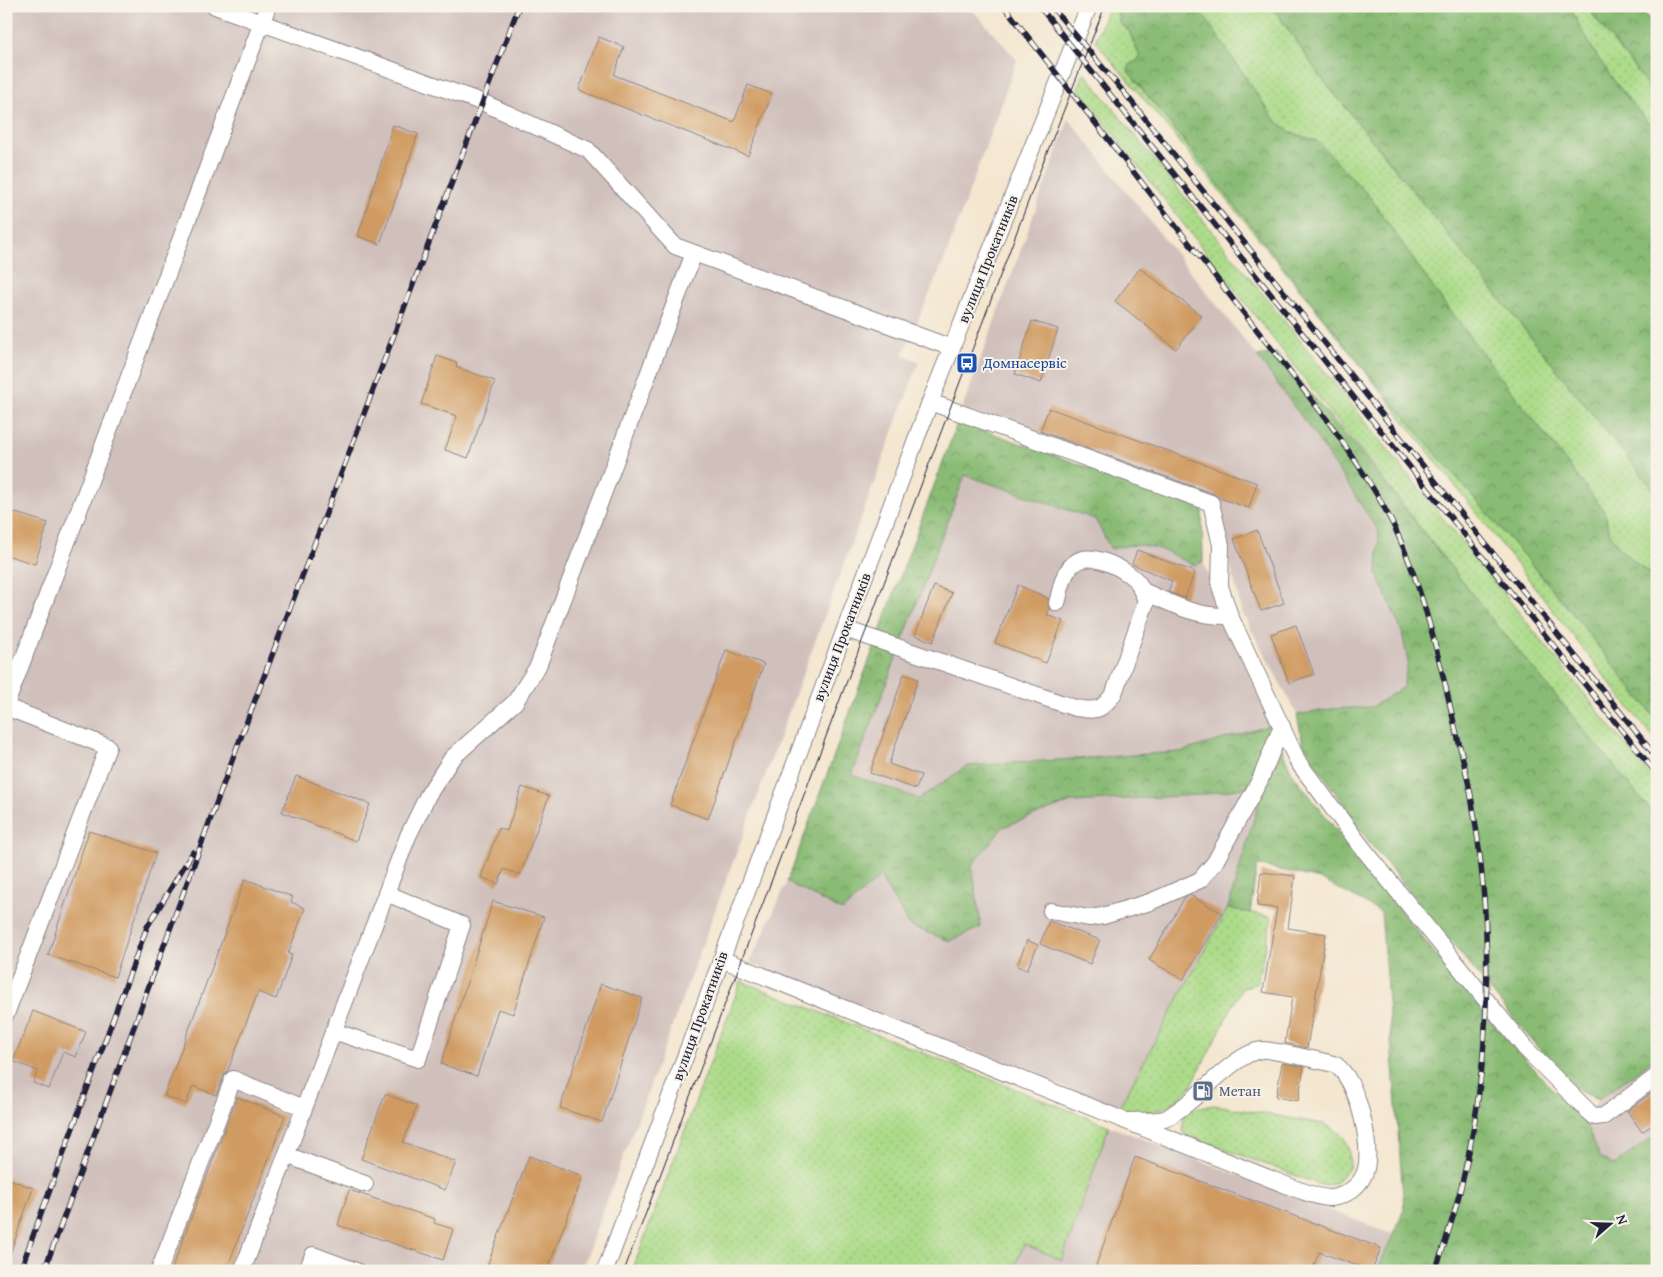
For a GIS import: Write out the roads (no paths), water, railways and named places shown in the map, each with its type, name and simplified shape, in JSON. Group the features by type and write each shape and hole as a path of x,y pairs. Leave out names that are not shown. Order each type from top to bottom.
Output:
{"street":[{"path":"215,6 484,103 588,150 675,246 952,348"},
{"path":"6,1014 108,748 6,706 268,6"},
{"name":"вулиця Прокатників","path":"605,1271 930,402 1089,6"},
{"path":"242,1271 408,836 428,795 452,758 515,702 538,666 694,253"},
{"path":"930,402 1211,503 1221,545 1220,586 1230,616 1298,762 1361,846 1525,1048 1588,1111 1595,1116 1604,1116 1657,1076"},
{"path":"845,629 1075,708 1094,711 1106,705 1114,694 1146,602 1138,584 1123,570 1104,561 1090,559 1077,561 1066,573 1057,603"},
{"path":"1141,590 1202,616 1230,616"},
{"path":"1051,911 1089,918 1103,916 1150,902 1200,880 1215,862 1260,780 1282,726"},
{"path":"333,1031 418,1058 462,925 386,893"},
{"path":"721,959 1126,1121 1296,1189 1328,1198 1340,1196 1351,1190 1360,1181 1366,1169 1363,1123 1358,1101 1347,1077 1335,1064 1272,1051 1263,1050 1242,1056 1194,1100 1165,1119 1126,1121"},
{"path":"160,1271 233,1079 304,1108"},
{"path":"286,1156 365,1184"},
{"path":"308,1271 313,1255 356,1271"}],"tram line":[{"path":"624,1271 1039,173 1105,6"}],"railway":[{"path":"44,1271 233,758 519,6"},
{"path":"1004,6 1328,421 1358,465 1397,532 1424,604 1469,784 1480,855 1485,915 1487,976 1478,1096 1468,1156 1454,1214 1435,1271"},
{"path":"1039,6 1657,774"},
{"path":"1051,6 1127,96 1657,758"},
{"path":"20,1271 147,927 193,852"}],"place":[{"name":"Домнасервіс","path":"967,363"},
{"name":"Метан","path":"1203,1091"}]}
